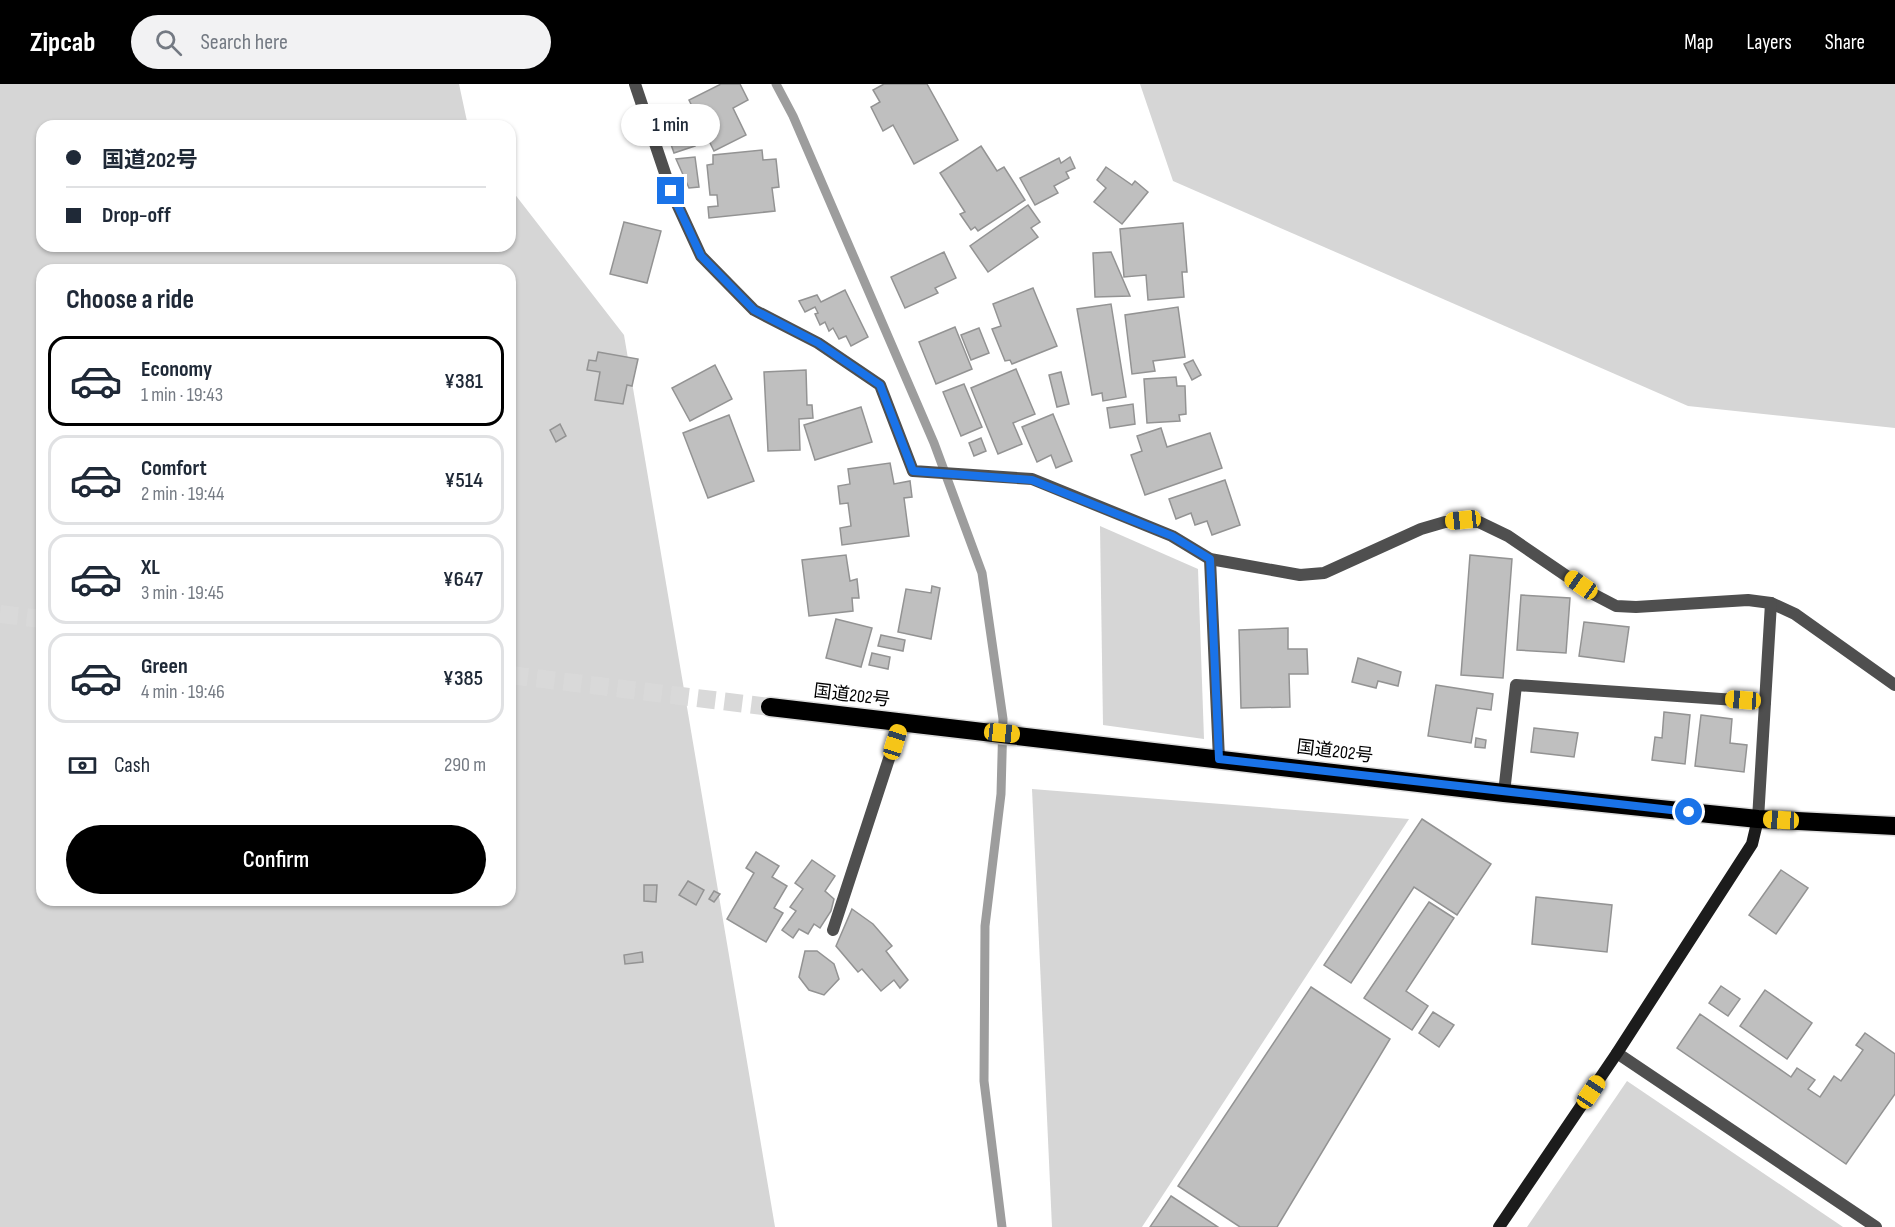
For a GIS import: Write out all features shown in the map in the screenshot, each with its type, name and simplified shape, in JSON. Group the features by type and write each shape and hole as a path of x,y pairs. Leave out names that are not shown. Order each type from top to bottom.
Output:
{"highway":[{"name":"国道202号","path":"770,707 1504,793 1758,819 1895,826"}],"street":[{"path":"635,84 671,191 701,256 754,310 818,343 880,385 913,471 1032,480 1172,536 1210,559 1300,575 1324,573 1421,530 1445,522 1479,522 1509,536 1593,594 1616,606 1636,607 1748,600 1771,603 1795,614 1895,685"},
{"path":"1210,559 1219,759"},
{"path":"1499,1227 1617,1053 1752,844 1758,819 1771,603"},
{"path":"1504,793 1516,685 1765,702"},
{"path":"833,930 901,722"},
{"path":"1617,1053 1876,1227"}],"shaded area":[{"path":"0,84 459,84 467,120 36,120 36,252 516,252 516,196 624,335 775,1227 0,1227"},
{"path":"1140,84 1895,84 1895,428 1688,406 1173,181"},
{"path":"1100,526 1198,569 1204,739 1103,725"},
{"path":"1032,789 1409,819 1142,1227 1052,1227"},
{"path":"1627,1081 1843,1227 1527,1227"}],"building":[{"path":"721,84 740,84 748,100 733,108 746,135 714,151 689,100"},
{"path":"884,84 927,84 958,140 914,164 893,125 883,131 871,107 880,102 873,90"},
{"path":"682,109 695,146 674,153 661,116"},
{"path":"981,146 997,171 1004,167 1025,200 978,231 975,227 971,230 960,214 965,212 940,173"},
{"path":"762,150 763,160 776,159 779,187 772,188 775,211 709,218 708,207 718,206 717,195 710,195 707,165 713,164 713,155"},
{"path":"695,157 699,187 689,188 676,159"},
{"path":"1070,157 1075,168 1066,172 1069,178 1054,186 1058,193 1035,205 1020,178 1059,158 1061,163"},
{"path":"1106,167 1132,185 1135,181 1148,192 1122,224 1094,202 1106,188 1097,180"},
{"path":"1028,205 1040,222 1031,228 1038,237 988,272 970,246"},
{"path":"624,222 661,231 647,283 610,274"},
{"path":"1183,223 1187,272 1182,272 1184,297 1148,300 1146,275 1124,277 1120,229"},
{"path":"944,252 956,278 935,288 938,293 905,308 891,277"},
{"path":"1111,252 1130,296 1095,297 1093,253"},
{"path":"1033,288 1057,346 1012,364 1010,360 1005,361 992,329 1001,326 993,304"},
{"path":"845,290 868,337 851,346 846,336 839,339 833,328 829,331 825,322 820,325 815,314 818,313 815,307 805,312 799,301 817,295 821,302"},
{"path":"1111,304 1126,397 1103,401 1102,393 1092,395 1077,309"},
{"path":"1178,307 1185,357 1153,361 1155,371 1132,374 1125,315"},
{"path":"955,327 972,369 936,384 919,342"},
{"path":"979,328 989,353 971,360 961,335"},
{"path":"598,352 638,359 632,386 627,385 623,404 595,400 600,372 587,370 589,360 596,361"},
{"path":"1193,360 1201,375 1192,380 1184,364"},
{"path":"715,365 732,399 690,421 672,388"},
{"path":"1016,369 1035,414 1013,423 1022,444 998,454 971,388"},
{"path":"806,370 807,405 812,405 813,418 799,419 800,450 768,451 764,372"},
{"path":"1061,372 1069,404 1057,407 1049,375"},
{"path":"1176,377 1177,386 1185,386 1186,414 1179,415 1180,421 1147,423 1144,379"},
{"path":"964,384 982,427 961,436 943,392"},
{"path":"1133,404 1135,424 1110,428 1107,408"},
{"path":"861,407 872,442 815,460 804,425"},
{"path":"1053,414 1072,461 1056,468 1051,455 1037,462 1022,427"},
{"path":"729,415 754,481 708,498 683,433"},
{"path":"560,424 566,436 556,442 550,430"},
{"path":"1161,428 1167,447 1210,433 1222,468 1145,495 1131,455 1142,451 1137,436"},
{"path":"981,438 986,451 974,456 969,443"},
{"path":"890,463 894,484 910,481 912,497 904,498 909,536 842,545 840,528 851,526 848,503 840,504 838,486 850,484 848,469"},
{"path":"1225,480 1240,525 1212,535 1207,521 1195,525 1191,513 1176,519 1169,499"},
{"path":"846,555 850,581 857,579 859,598 852,598 853,611 809,616 802,560"},
{"path":"1470,555 1512,559 1503,678 1461,675"},
{"path":"932,586 940,588 931,639 898,632 906,589 931,593"},
{"path":"1521,595 1570,598 1566,653 1517,650"},
{"path":"836,619 872,628 861,667 826,658"},
{"path":"1584,622 1629,627 1624,662 1579,656"},
{"path":"1288,628 1288,649 1307,649 1308,674 1289,674 1290,707 1241,708 1239,630"},
{"path":"881,635 905,640 903,651 878,646"},
{"path":"872,653 890,657 888,669 869,665"},
{"path":"1358,658 1401,672 1398,686 1378,681 1376,688 1352,682"},
{"path":"1436,685 1493,694 1491,710 1477,708 1471,743 1428,736"},
{"path":"1664,712 1690,715 1685,764 1652,760 1655,737 1662,738"},
{"path":"1701,715 1732,719 1730,743 1747,745 1744,772 1695,766"},
{"path":"1534,728 1578,733 1574,757 1531,752"},
{"path":"1476,738 1486,740 1485,748 1475,747"},
{"path":"1422,819 1491,864 1457,915 1414,887 1351,983 1324,965"},
{"path":"756,852 779,866 772,877 787,886 774,908 783,913 766,942 727,919 754,873 746,868"},
{"path":"812,860 835,876 825,891 834,899 831,911 820,928 814,924 808,934 799,929 793,938 782,930 796,911 790,907 803,889 795,883"},
{"path":"1781,870 1808,888 1776,934 1749,915"},
{"path":"688,881 704,890 696,905 679,895"},
{"path":"644,885 657,885 656,902 644,901"},
{"path":"714,891 720,894 714,902 709,899"},
{"path":"1536,897 1612,905 1607,952 1532,944"},
{"path":"1429,902 1454,918 1406,991 1428,1006 1412,1030 1364,998"},
{"path":"852,909 873,924 892,946 886,951 908,980 900,988 894,980 881,991 862,969 858,972 836,946"},
{"path":"805,951 817,951 834,964 839,979 824,995 809,990 799,977"},
{"path":"642,952 643,962 625,964 624,955"},
{"path":"1721,986 1740,999 1728,1016 1709,1003"},
{"path":"1311,987 1390,1039 1277,1227 1240,1227 1178,1186"},
{"path":"1765,990 1812,1023 1787,1059 1740,1026"},
{"path":"1433,1012 1454,1025 1439,1047 1419,1033"},
{"path":"1700,1014 1791,1077 1797,1068 1815,1080 1808,1089 1820,1097 1834,1076 1841,1081 1863,1050 1856,1045 1865,1033 1895,1054 1895,1094 1846,1164 1677,1048"},
{"path":"1171,1196 1218,1227 1150,1227"}],"waterway":[{"path":"776,84 793,116 934,443 982,573 1003,719 1001,794 985,926 984,1081 1002,1227"}],"tunnel":[{"path":"0,614 36,618"},
{"path":"516,676 770,707"}],"route":[{"path":"671,191 701,256 754,310 818,343 880,385 913,471 1032,480 1172,536 1210,559 1219,759 1504,793 1689,812"}]}
